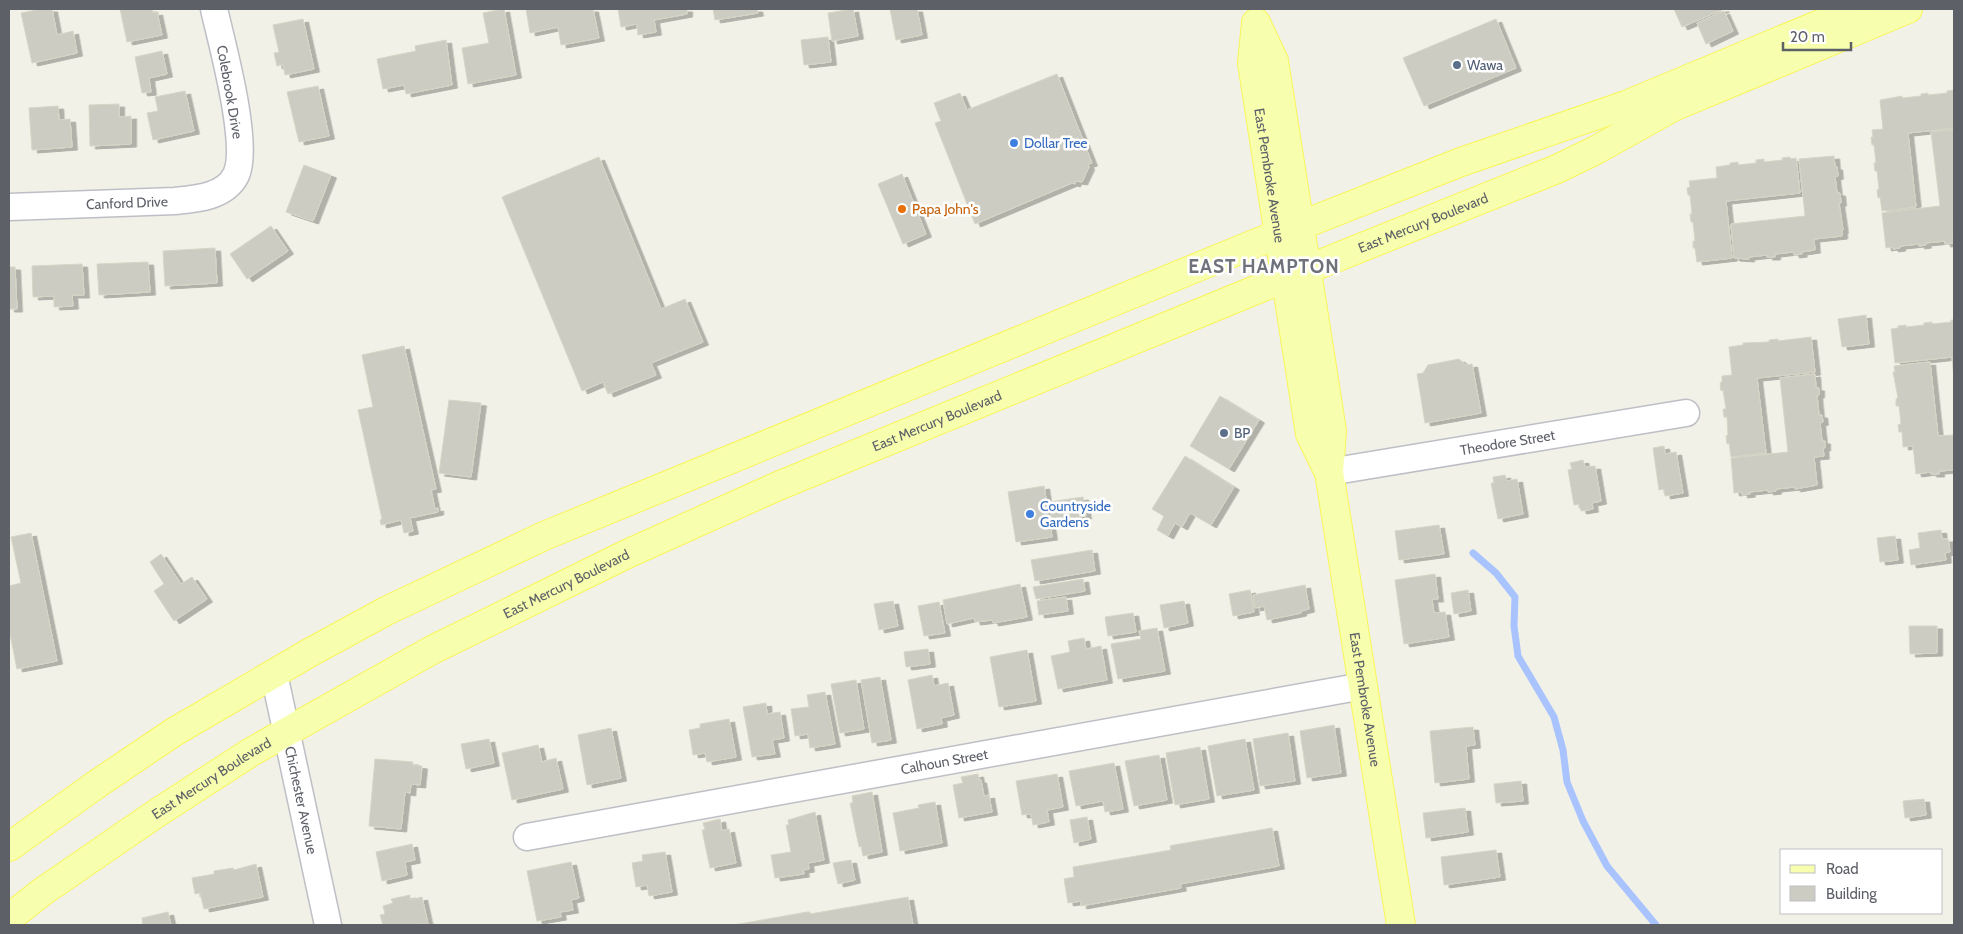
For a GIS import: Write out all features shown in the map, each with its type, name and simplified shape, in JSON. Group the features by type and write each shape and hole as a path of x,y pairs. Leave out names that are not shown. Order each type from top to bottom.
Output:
{"main road":[{"path":"9,847 174,732 309,653 386,611 544,536 1288,230 1461,162 1626,105 1856,9"},
{"name":"East Mercury Boulevard","path":"9,918 42,892 201,783 286,732 432,650 627,554 738,503 1295,274 1558,169 1673,107 1908,9"},
{"name":"East Pembroke Avenue","path":"1255,16 1252,63 1288,230 1295,274 1332,431 1329,472 1401,925"}],"street":[{"name":"Colebrook Drive","path":"214,9 240,138 240,158 236,175"},
{"name":"Canford Drive","path":"9,207 197,199 220,190 236,175"},
{"name":"Theodore Street","path":"1329,472 1686,413"},
{"name":"Chichester Avenue","path":"274,674 328,925"},
{"name":"Calhoun Street","path":"527,837 1362,686"}],"building":[{"path":"52,9 57,35 73,31 77,53 32,63 21,13"},
{"path":"120,9 152,9 153,13 157,12 162,35 127,42"},
{"path":"504,9 516,75 468,84 462,48 489,43 483,13"},
{"path":"526,9 593,9 599,38 561,45 558,27 530,33"},
{"path":"618,9 687,9 687,14 654,20 656,32 638,35 637,24 621,27"},
{"path":"713,9 757,9 758,13 715,20"},
{"path":"853,9 858,36 832,41 828,13"},
{"path":"890,9 917,9 922,35 896,40"},
{"path":"1674,9 1724,9 1682,27"},
{"path":"1724,11 1733,31 1706,44 1697,23"},
{"path":"303,19 314,69 285,75 283,64 277,66 274,53 279,52 273,25"},
{"path":"1496,19 1516,68 1424,106 1403,58"},
{"path":"828,37 831,62 804,65 801,40"},
{"path":"446,40 452,85 406,94 404,85 383,89 377,59 416,51 415,46"},
{"path":"162,51 167,74 149,78 151,92 142,93 135,57"},
{"name":"Dollar Tree","path":"1057,74 1092,163 1088,164 1089,167 1082,182 1076,181 1075,184 1072,183 975,224 935,123 941,121 934,103 960,93 967,110"},
{"path":"318,86 329,136 299,142 287,92"},
{"path":"1954,90 1954,128 1908,133 1916,207 1882,211 1880,197 1878,198 1877,171 1875,171 1874,145 1872,145 1871,137 1873,137 1872,130 1883,129 1880,100 1902,96 1902,98 1921,96 1921,94 1928,93 1928,95 1947,93 1947,91"},
{"path":"185,91 194,131 153,140 147,113 158,111 155,97"},
{"path":"119,104 119,117 131,116 131,144 90,146 89,105"},
{"path":"58,106 59,120 70,119 72,147 32,150 29,108"},
{"path":"1954,130 1953,243 1945,244 1945,241 1925,243 1926,245 1919,246 1919,244 1900,246 1900,248 1893,249 1892,247 1886,248 1882,213 1940,206 1931,132"},
{"path":"1834,156 1838,176 1835,177 1837,193 1840,193 1841,203 1839,203 1843,230 1842,236 1814,239 1815,250 1801,252 1802,254 1794,255 1793,252 1775,254 1775,257 1767,257 1767,255 1749,257 1749,259 1734,258 1731,224 1805,216 1799,159"},
{"path":"599,157 661,309 685,299 703,342 651,363 656,375 608,394 603,382 582,391 502,197"},
{"path":"1790,157 1791,159 1796,158 1800,193 1726,201 1732,258 1697,262 1695,248 1693,248 1693,241 1695,241 1690,214 1692,214 1690,195 1688,195 1687,188 1690,187 1689,181 1717,178 1716,167 1730,165 1730,163 1738,162 1738,165 1756,163 1756,160 1764,159 1764,162 1783,160 1782,158"},
{"path":"304,165 331,175 313,221 286,212"},
{"name":"Papa John's","path":"902,174 926,234 903,244 878,184"},
{"path":"271,226 288,251 247,279 230,254"},
{"path":"215,248 217,283 165,286 163,251"},
{"path":"148,262 150,292 99,295 97,264"},
{"path":"82,264 84,295 72,295 73,306 54,307 54,296 33,297 32,266"},
{"path":"9,267 15,267 17,309 9,309"},
{"path":"1866,315 1869,344 1842,347 1838,319"},
{"path":"1951,320 1954,320 1954,379 1952,357 1895,363 1891,329 1906,325 1906,327 1932,322 1932,324 1951,322"},
{"path":"1811,337 1815,372 1757,378 1766,453 1731,457 1726,436 1728,435 1727,417 1724,417 1723,409 1726,409 1720,383 1722,382 1722,376 1732,375 1729,347 1743,345 1743,343"},
{"path":"404,346 436,489 431,490 435,509 438,508 438,512 410,518 413,531 404,533 401,520 381,525 380,520 382,519 358,410 373,407 362,355"},
{"path":"1459,359 1466,365 1472,364 1481,413 1425,423 1417,374 1423,373 1428,365"},
{"path":"1930,362 1938,436 1954,435 1954,470 1939,471 1939,474 1931,474 1931,472 1916,474 1913,446 1903,447 1902,432 1899,432 1898,425 1901,424 1899,406 1896,406 1896,399 1898,398 1893,372 1895,372 1894,366"},
{"path":"1815,374 1816,388 1819,388 1819,395 1817,395 1819,415 1822,415 1823,422 1820,423 1822,441 1825,441 1825,448 1823,448 1824,456 1814,457 1817,485 1795,489 1795,487 1776,489 1776,491 1768,492 1768,490 1749,492 1750,494 1742,495 1742,492 1734,493 1731,458 1788,452 1780,378"},
{"name":"BP","path":"1220,396 1259,420 1229,469 1190,446"},
{"path":"449,400 481,403 471,477 439,473"},
{"path":"1664,446 1665,454 1676,452 1683,493 1665,496 1664,489 1659,490 1653,448"},
{"path":"1185,456 1234,487 1211,525 1190,513 1182,527 1175,523 1168,536 1157,530 1164,516 1152,509"},
{"path":"1583,460 1585,467 1595,466 1601,501 1592,503 1593,509 1581,511 1579,504 1574,505 1568,470 1572,469 1570,463"},
{"path":"1505,475 1507,481 1517,479 1523,514 1498,519 1491,483 1494,483 1493,477"},
{"name":"Countryside Gardens","path":"1044,486 1052,537 1016,542 1008,492"},
{"path":"1083,497 1086,516 1052,521 1049,502"},
{"path":"1439,525 1444,554 1399,560 1395,531"},
{"path":"1941,530 1942,539 1948,539 1950,552 1945,553 1946,560 1911,565 1909,550 1920,548 1918,533"},
{"path":"31,533 57,661 17,669 9,629 9,586 21,583 11,537"},
{"path":"1895,536 1898,560 1880,562 1877,538"},
{"path":"1092,550 1095,571 1035,581 1031,560"},
{"path":"161,554 181,584 192,577 207,599 174,621 154,591 164,584 150,562"},
{"path":"1435,574 1438,599 1432,599 1434,613 1445,612 1449,637 1404,644 1395,580"},
{"path":"1083,579 1085,591 1036,599 1033,587"},
{"path":"1020,584 1027,617 993,623 992,620 975,622 974,618 947,624 943,600"},
{"path":"1305,585 1309,609 1301,611 1301,613 1267,620 1264,606 1255,608 1253,595"},
{"path":"1250,590 1254,612 1233,616 1229,594"},
{"path":"1468,590 1471,611 1454,614 1451,593"},
{"path":"1066,597 1068,611 1039,615 1037,601"},
{"path":"893,601 898,626 879,630 874,604"},
{"path":"1184,601 1188,623 1164,628 1160,605"},
{"path":"939,602 945,633 924,636 918,606"},
{"path":"1133,613 1136,632 1108,636 1105,617"},
{"path":"1909,626 1937,626 1937,653 1910,654"},
{"path":"1157,628 1165,671 1118,679 1111,644 1141,639 1139,631"},
{"path":"1084,638 1086,649 1101,646 1107,680 1058,689 1051,656 1070,652 1068,641"},
{"path":"928,649 930,664 906,667 904,652"},
{"path":"1027,650 1036,701 999,707 990,657"},
{"path":"932,675 934,686 948,683 954,715 941,718 942,724 917,729 908,680"},
{"path":"880,677 891,740 872,743 861,680"},
{"path":"856,680 864,729 840,733 831,684"},
{"path":"825,692 835,744 810,748 808,734 795,736 791,709 809,707 807,695"},
{"path":"766,703 767,714 780,712 784,738 772,740 775,754 752,757 743,707"},
{"path":"729,719 736,757 707,762 705,753 693,755 689,730 700,728 700,724"},
{"path":"1334,725 1341,773 1307,778 1300,731"},
{"path":"1473,727 1475,745 1466,746 1469,779 1435,783 1430,731"},
{"path":"611,728 621,778 587,785 578,735"},
{"path":"1288,733 1295,781 1260,786 1253,739"},
{"path":"489,739 494,763 466,769 461,744"},
{"path":"1245,739 1254,790 1217,796 1208,746"},
{"path":"538,745 542,762 556,758 563,789 512,800 502,753"},
{"path":"1200,747 1209,799 1175,805 1166,753"},
{"path":"1159,755 1167,800 1134,806 1125,761"},
{"path":"375,759 413,762 412,765 422,766 420,785 411,784 410,793 405,792 401,829 369,826"},
{"path":"1114,763 1123,809 1105,812 1103,801 1076,806 1069,771"},
{"path":"978,774 984,796 989,795 992,812 959,818 953,785 963,783 961,777"},
{"path":"1057,774 1063,807 1047,810 1049,822 1033,825 1031,814 1022,815 1016,781"},
{"path":"1521,781 1523,801 1496,803 1494,784"},
{"path":"872,792 882,852 863,856 861,846 859,847 850,803 853,803 852,796"},
{"path":"1924,799 1926,815 1905,818 1903,801"},
{"path":"935,802 942,843 900,851 893,813 919,808 918,805"},
{"path":"1465,808 1468,832 1426,838 1423,813"},
{"path":"815,812 824,860 808,863 809,869 803,870 804,874 775,878 771,855 791,852 786,825 789,825 788,820"},
{"path":"1087,817 1091,839 1074,843 1070,820"},
{"path":"720,819 722,831 729,829 736,863 710,868 702,830 705,830 703,823"},
{"path":"1272,828 1279,866 1180,884 1181,888 1081,906 1081,901 1068,903 1064,879 1074,877 1073,867 1171,850 1170,846 1174,845"},
{"path":"412,844 415,860 405,862 407,875 382,881 376,852"},
{"path":"1496,850 1500,877 1444,885 1441,857"},
{"path":"665,852 672,892 649,896 647,885 636,887 632,863 643,861 642,855"},
{"path":"851,860 855,880 838,884 833,863"},
{"path":"571,862 579,898 571,900 573,910 560,912 561,917 537,921 527,871"},
{"path":"256,864 263,897 204,909 200,893 195,894 192,878 214,874 214,871 233,868 234,870"},
{"path":"410,895 410,900 422,897 428,924 383,925 380,915 385,914 383,906 393,903 391,899"},
{"path":"908,897 913,925 734,925 807,912 810,912 810,914"},
{"path":"168,912 171,925 143,925 142,918"}],"waterway":[{"path":"1473,553 1496,573 1515,597 1514,626 1518,656 1554,717 1563,750 1567,782 1583,821 1607,866 1656,925"}],"place":[{"name":"Wawa","path":"1457,65"},
{"name":"Dollar Tree","path":"1014,143"},
{"name":"Papa John's","path":"902,209"},
{"name":"BP","path":"1224,433"},
{"name":"Countryside Gardens","path":"1030,514"}],"district":[{"name":"EAST HAMPTON","path":"1264,266"}]}
